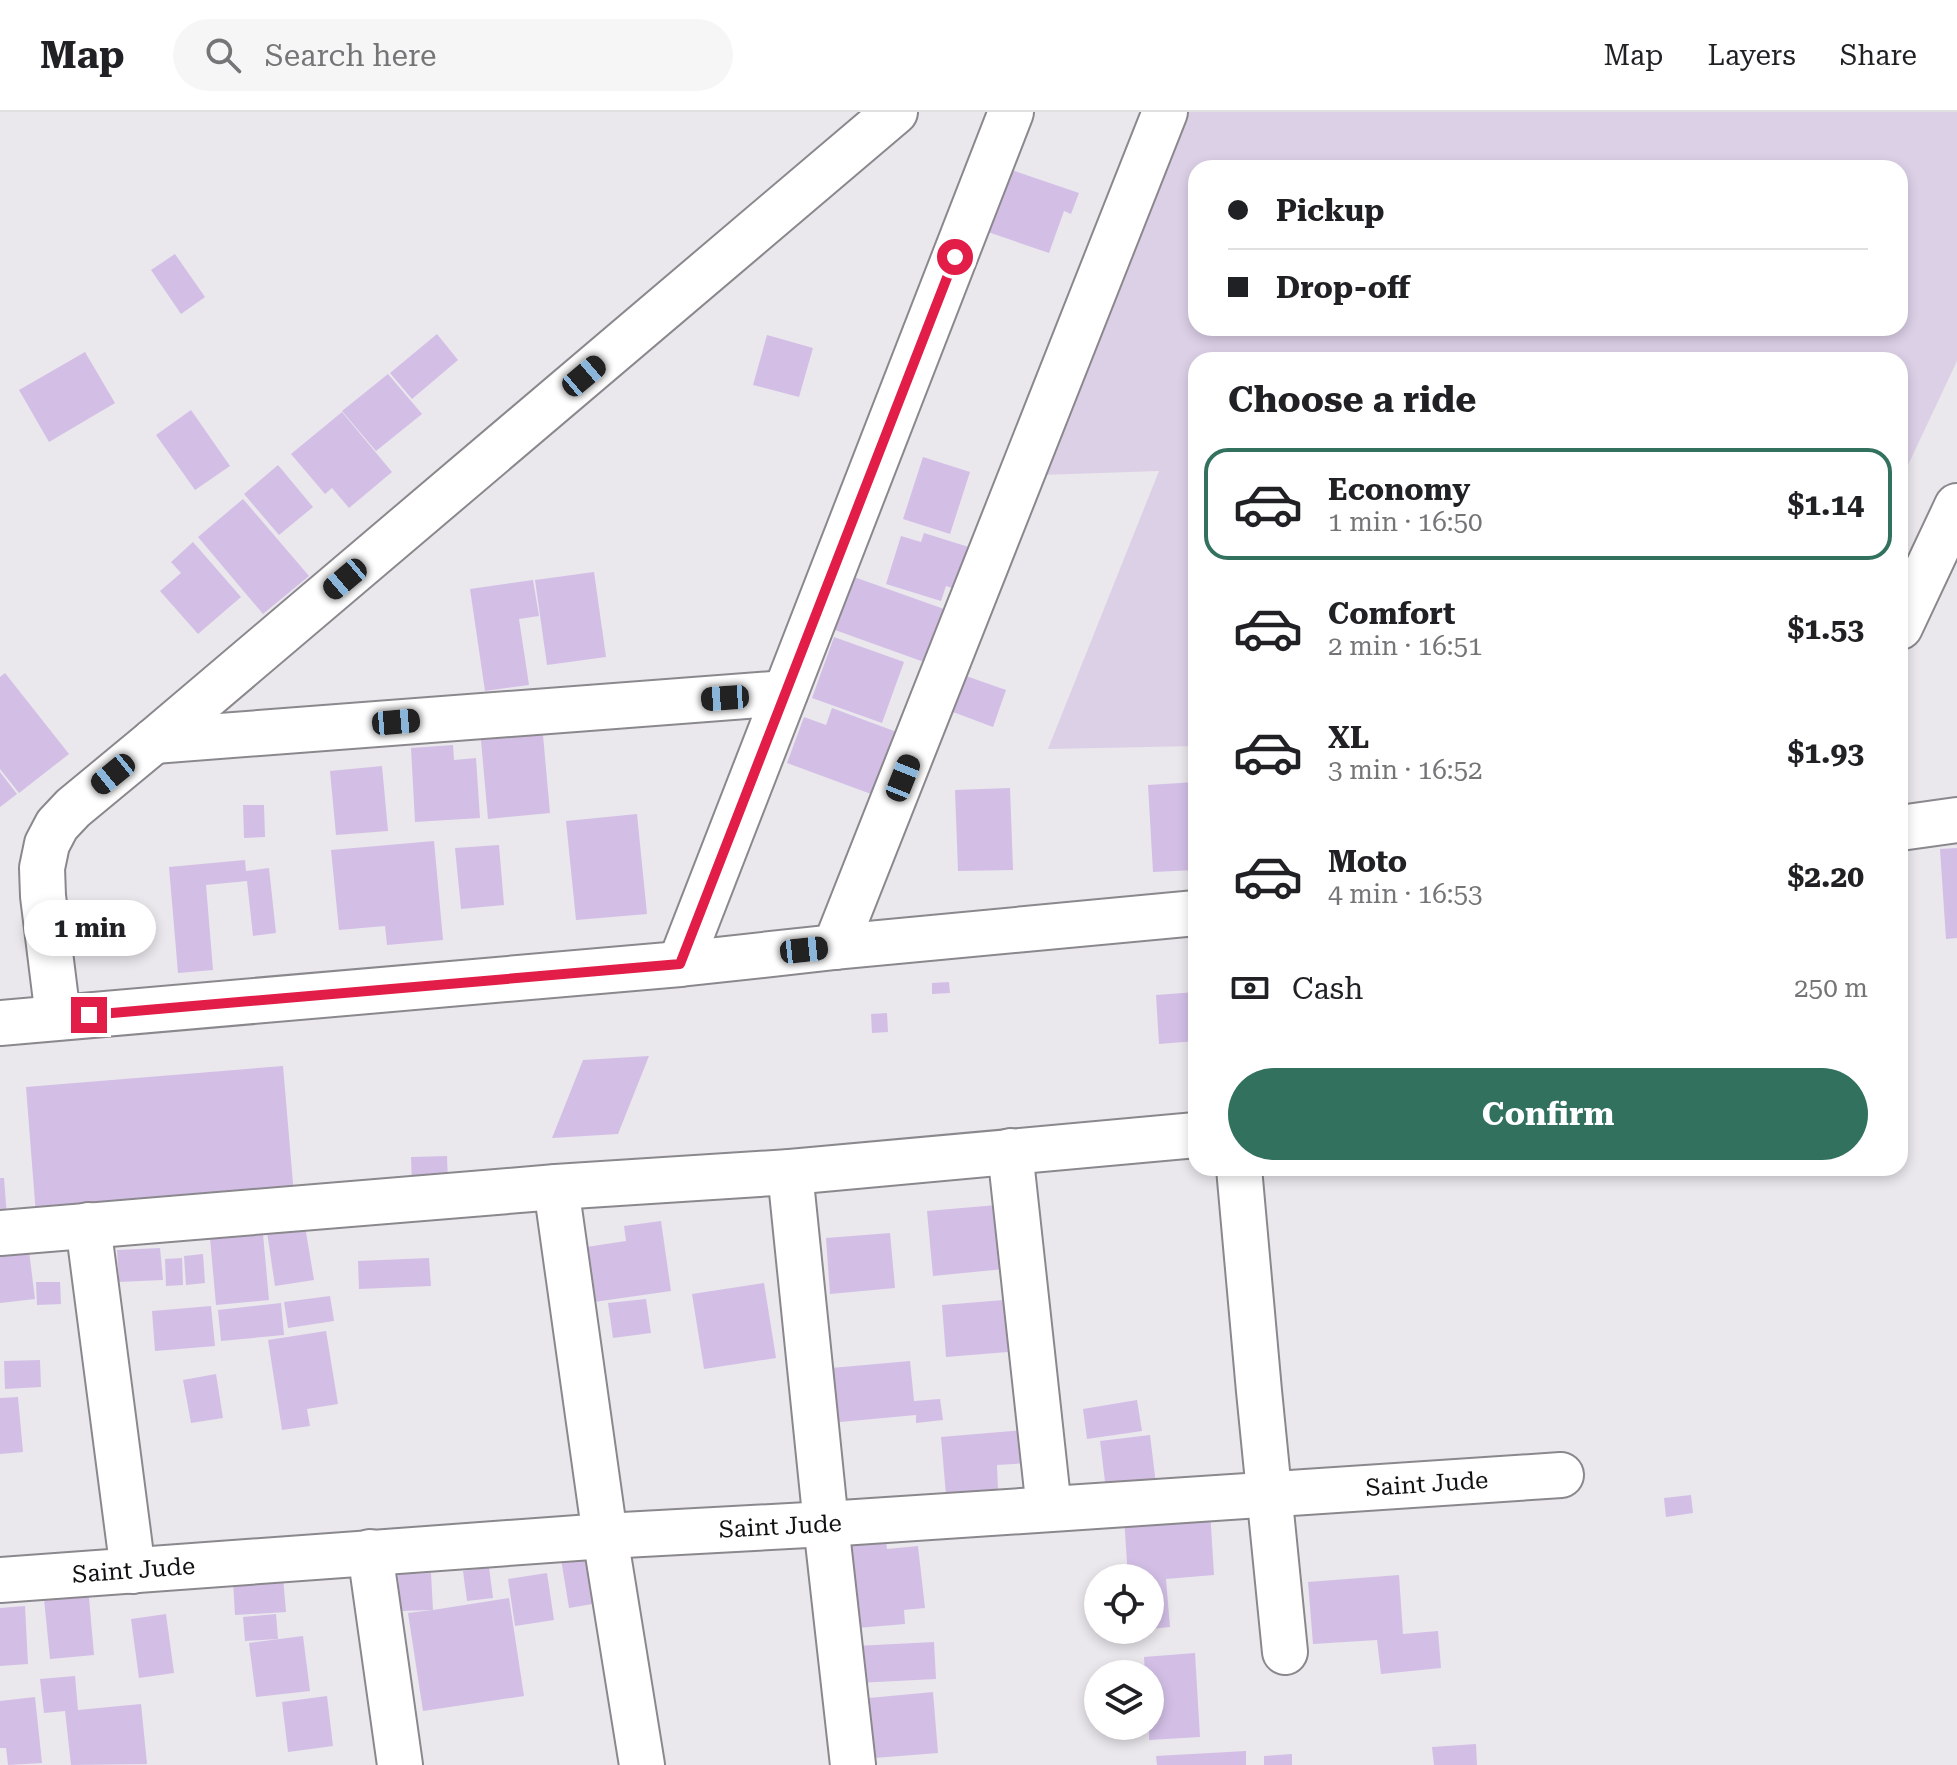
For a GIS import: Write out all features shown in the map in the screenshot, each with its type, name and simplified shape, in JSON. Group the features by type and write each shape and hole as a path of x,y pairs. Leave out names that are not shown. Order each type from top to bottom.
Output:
{"street":[{"path":"58,1017 42,882 47,844 57,825 73,808 895,112"},
{"path":"680,964 1011,112"},
{"path":"835,947 1165,112"},
{"path":"1908,610 1957,506"},
{"path":"154,741 785,693"},
{"path":"1908,827 1957,820"},
{"path":"0,1023 680,964 1188,914"},
{"path":"0,1233 556,1187 790,1172 1188,1136"},
{"path":"1010,1151 1049,1509"},
{"path":"790,1172 853,1765"},
{"path":"1240,1176 1285,1652"},
{"path":"556,1187 605,1536 642,1765"},
{"path":"88,1225 133,1571"},
{"name":"Saint Jude","path":"0,1580 605,1536 1561,1475"},
{"path":"370,1552 400,1765"}],"shaded area":[{"path":"1182,112 1957,112 1957,361 1908,465 1908,352 1188,352 1188,746 1048,749 1159,471 1041,475"}],"building":[{"path":"1006,168 1079,193 1071,214 1064,211 1049,253 985,231"},
{"path":"175,254 205,297 181,314 151,270"},
{"path":"437,334 458,360 412,399 390,373"},
{"path":"767,335 813,348 799,397 753,385"},
{"path":"85,352 115,403 49,442 19,390"},
{"path":"388,374 422,414 376,451 342,411"},
{"path":"191,410 230,466 195,490 156,435"},
{"path":"342,412 392,472 349,508 332,488 325,494 291,454"},
{"path":"923,457 970,472 950,534 903,519"},
{"path":"278,465 313,507 279,535 244,494"},
{"path":"243,499 309,576 263,614 198,537"},
{"path":"924,533 975,549 962,591 946,586 941,601 886,584 901,536 921,542"},
{"path":"193,542 241,597 198,634 160,591 181,573 171,562"},
{"path":"594,572 606,657 547,665 535,580"},
{"path":"854,577 944,609 924,662 835,630"},
{"path":"533,580 539,616 519,619 529,685 485,691 470,589"},
{"path":"834,637 904,662 882,723 812,698"},
{"path":"5,673 69,754 19,793 0,769 0,677"},
{"path":"966,676 1006,690 993,727 953,712"},
{"path":"832,708 913,738 890,801 787,763 804,717 826,725"},
{"path":"542,724 550,813 488,819 480,729"},
{"path":"453,745 454,760 476,758 480,818 415,822 411,748"},
{"path":"382,766 388,831 336,835 330,771"},
{"path":"0,772 17,794 0,807"},
{"path":"1188,782 1188,870 1153,872 1148,785"},
{"path":"1010,788 1013,870 958,871 955,790"},
{"path":"243,805 264,805 265,837 244,838"},
{"path":"637,814 647,914 576,920 566,821"},
{"path":"434,841 443,940 387,945 385,926 339,930 331,850"},
{"path":"499,845 504,905 461,909 455,848"},
{"path":"1957,848 1957,938 1946,939 1940,849"},
{"path":"245,860 246,871 269,868 276,933 253,936 247,881 206,885 213,970 178,973 169,867"},
{"path":"949,982 950,993 932,994 932,983"},
{"path":"1188,993 1188,1042 1159,1044 1156,995"},
{"path":"887,1013 888,1032 872,1033 871,1014"},
{"path":"649,1056 618,1134 552,1138 583,1060"},
{"path":"283,1066 294,1195 36,1215 26,1087"},
{"path":"447,1156 448,1182 412,1183 411,1157"},
{"path":"0,1178 4,1178 7,1217 0,1217"},
{"path":"997,1205 1004,1269 933,1276 927,1211"},
{"path":"304,1220 314,1280 275,1286 266,1225"},
{"path":"661,1221 671,1291 594,1302 586,1247 626,1241 624,1226"},
{"path":"890,1233 895,1288 830,1294 826,1238"},
{"path":"263,1234 269,1300 216,1305 210,1238"},
{"path":"28,1243 35,1299 0,1303 0,1246"},
{"path":"160,1248 163,1280 119,1282 117,1250"},
{"path":"203,1254 205,1283 186,1285 184,1256"},
{"path":"182,1258 183,1285 166,1286 165,1259"},
{"path":"429,1258 431,1286 359,1289 358,1261"},
{"path":"36,1282 60,1282 61,1304 37,1305"},
{"path":"764,1283 776,1358 704,1369 692,1294"},
{"path":"330,1296 334,1321 288,1328 284,1302"},
{"path":"646,1299 651,1333 613,1338 608,1303"},
{"path":"1004,1300 1008,1352 946,1357 942,1305"},
{"path":"281,1303 284,1335 221,1341 218,1310"},
{"path":"211,1306 215,1346 155,1351 152,1311"},
{"path":"326,1331 338,1404 307,1409 310,1426 282,1430 268,1340"},
{"path":"40,1360 41,1387 5,1389 4,1361"},
{"path":"910,1361 914,1401 940,1399 943,1420 916,1423 916,1415 829,1423 831,1368"},
{"path":"216,1374 223,1418 191,1423 183,1380"},
{"path":"18,1397 23,1452 0,1454 0,1398"},
{"path":"1137,1400 1142,1431 1087,1439 1083,1409"},
{"path":"1025,1430 1028,1463 997,1465 998,1490 946,1495 941,1437"},
{"path":"1150,1435 1156,1484 1106,1490 1100,1441"},
{"path":"1691,1495 1693,1513 1666,1517 1664,1498"},
{"path":"1210,1510 1214,1575 1166,1579 1170,1627 1164,1628 1164,1564 1127,1564 1124,1517"},
{"path":"886,1539 887,1549 918,1546 925,1608 904,1610 905,1624 857,1628 847,1543"},
{"path":"602,1553 610,1601 569,1608 561,1559"},
{"path":"489,1567 493,1598 467,1601 463,1571"},
{"path":"431,1573 433,1610 509,1598 524,1696 423,1711 408,1613 432,1610 400,1611 398,1574"},
{"path":"547,1573 554,1620 515,1626 508,1579"},
{"path":"1399,1575 1403,1634 1438,1631 1441,1668 1381,1674 1377,1640 1313,1644 1308,1582"},
{"path":"283,1577 286,1612 235,1615 233,1581"},
{"path":"88,1586 94,1655 50,1659 43,1589"},
{"path":"25,1606 28,1664 0,1666 0,1608"},
{"path":"166,1614 174,1673 139,1678 131,1619"},
{"path":"276,1614 278,1639 245,1641 243,1617"},
{"path":"303,1636 310,1691 256,1697 249,1643"},
{"path":"934,1642 936,1679 857,1683 855,1646"},
{"path":"1195,1653 1200,1737 1164,1739 1164,1660 1144,1660 1144,1657"},
{"path":"75,1676 78,1710 141,1704 147,1764 71,1765 65,1711 44,1713 40,1679"},
{"path":"933,1692 938,1753 874,1758 869,1698"},
{"path":"327,1696 333,1746 288,1752 282,1702"},
{"path":"35,1697 42,1763 8,1765 6,1748 0,1748 0,1701"},
{"path":"1476,1744 1477,1765 1434,1765 1432,1747"},
{"path":"1246,1751 1246,1765 1157,1765 1156,1756"},
{"path":"1292,1754 1292,1765 1264,1765 1264,1756"}],"route":[{"path":"89,1015 680,964 955,257"}]}
